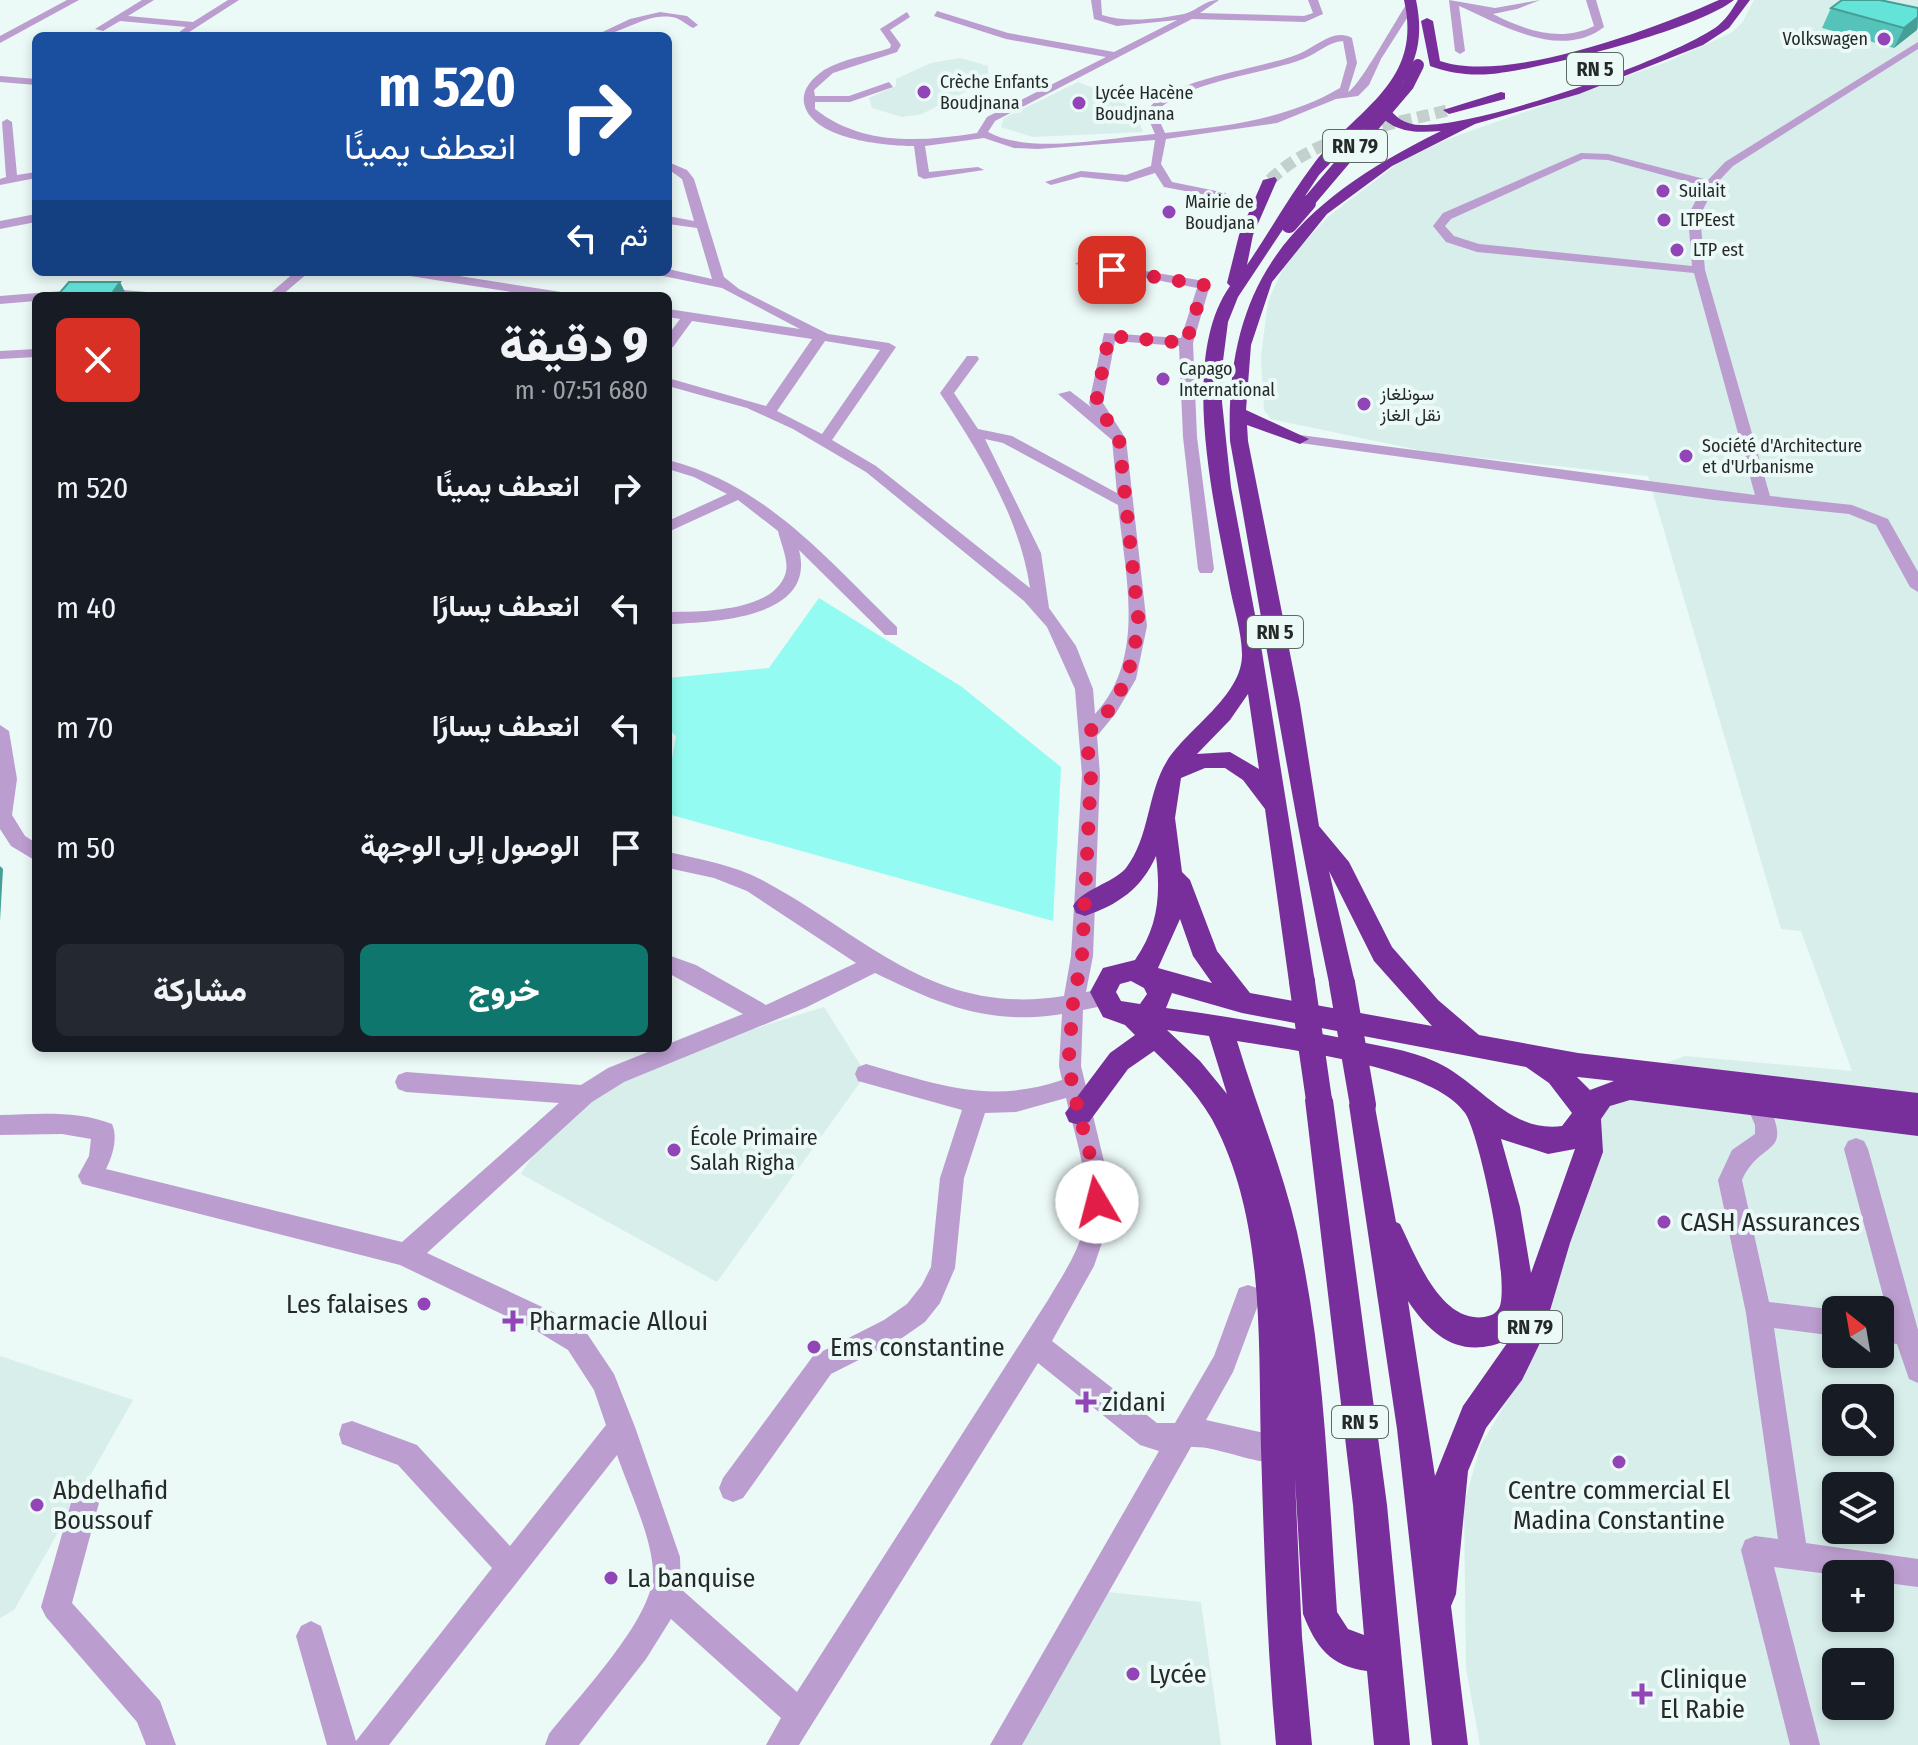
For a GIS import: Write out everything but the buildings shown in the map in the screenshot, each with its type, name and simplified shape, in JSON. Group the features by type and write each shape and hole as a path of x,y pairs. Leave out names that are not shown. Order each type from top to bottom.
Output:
{"highway":[{"path":"1414,1 1427,21 1434,63 1446,70 1480,73 1656,30 1728,0"},
{"name":"RN 5","path":"1588,71 1678,36 1728,0"},
{"name":"RN 5","path":"1450,1745 1413,1429 1363,1105 1342,983 1308,829 1289,704 1239,441 1237,412 1243,345 1265,281 1322,211 1355,185 1387,163 1472,121 1627,72 1699,42 1728,23 1744,0"},
{"path":"1414,1 1416,38 1413,52 1395,85 1378,102 1386,118 1406,127 1438,129 1472,121"},
{"name":"RN 79","path":"1265,281 1284,223 1408,85 1425,45 1427,21"},
{"path":"1449,110 1515,92"},
{"name":"RN 79","path":"1233,290 1284,223 1324,161 1378,102"},
{"name":"RN 5","path":"1270,180 1246,235 1233,290 1220,320 1216,389 1227,532 1252,650 1319,1100 1370,1505 1381,1654 1392,1745"},
{"path":"1237,412 1264,427 1300,439"},
{"path":"1239,441 1263,436 1300,439"},
{"path":"1085,906 1102,899 1131,878 1140,865 1163,812 1172,773 1189,748 1234,704 1246,679 1252,650"},
{"path":"1172,773 1199,760 1236,762 1255,775 1278,821"},
{"path":"1144,974 1163,939 1173,904 1163,812"},
{"path":"1308,829 1347,875 1363,918 1390,964 1432,1009 1471,1044"},
{"path":"1170,869 1181,884 1194,931 1206,956 1242,1002"},
{"path":"1918,1105 1528,1056 1242,1002 1126,970 1112,975 1104,985 1104,998 1119,1014 1143,1023 1220,1028 1409,1064 1441,1077 1478,1110 1521,1136 1556,1142 1570,1138 1601,1097 1630,1088 1918,1124"},
{"path":"1079,1113 1155,1008 1160,995 1144,974"},
{"path":"1143,1023 1196,1076 1218,1104 1253,1187 1267,1251 1272,1293 1285,1667 1294,1745"},
{"path":"1220,1028 1273,1191 1286,1249 1304,1387 1320,1614 1329,1636 1348,1651 1381,1654"},
{"path":"1528,1056 1571,1087 1587,1115"},
{"name":"RN 79","path":"1379,1210 1419,1290 1438,1315 1471,1333 1493,1331 1510,1320 1517,1300 1515,1265 1478,1110"},
{"name":"RN 79","path":"1434,1612 1445,1568 1452,1471 1474,1417 1511,1369 1526,1341 1555,1243 1589,1152 1587,1115"}],"street":[{"path":"0,40 74,0"},
{"path":"100,29 149,0"},
{"path":"184,32 234,0"},
{"path":"1096,0 1097,17 1108,22 1188,16 1305,19 1318,14 1313,0"},
{"path":"984,135 984,126 991,119 1214,0"},
{"path":"1460,51 1454,0 1516,30 1576,35 1599,27 1591,0"},
{"path":"1481,11 1505,11 1535,0"},
{"path":"1335,96 1348,97 1365,86 1375,61 1414,1"},
{"path":"1203,7 1213,17"},
{"path":"937,14 1006,36 1114,55"},
{"path":"907,15 885,29 896,45 894,50 829,71 809,89 807,99 810,110 832,127 870,139 919,143 984,135"},
{"path":"607,32 630,21 648,17 679,17 693,25"},
{"path":"118,18 194,25"},
{"path":"832,127 892,134 984,135 999,142 1024,145 1161,136 1289,116 1335,96 1348,84 1352,63 1349,40 1344,37 1331,38 1292,60 1203,82 1163,101 1151,113 1161,136 1155,158 1157,168 1173,189 1222,195"},
{"path":"1764,501 1699,270 1694,216 1710,184 1729,164 1916,45"},
{"path":"0,79 32,82"},
{"path":"807,99 850,99 889,85"},
{"path":"7,122 6,181 32,176"},
{"path":"919,143 924,176 978,170"},
{"path":"1699,270 1477,248 1450,239 1439,226 1447,216 1581,156 1608,157 1710,184"},
{"path":"672,167 683,172 688,179 714,271 724,285"},
{"path":"1051,182 1081,174 1127,179 1157,168"},
{"path":"0,225 32,219"},
{"path":"672,221 700,225"},
{"path":"1081,264 1204,285 1186,343 1186,388 1206,569"},
{"path":"672,274 724,285 822,335"},
{"path":"278,292 298,276"},
{"path":"435,276 536,292"},
{"path":"0,300 32,297"},
{"path":"672,314 889,347 824,441"},
{"path":"672,339 689,316"},
{"path":"769,413 822,335"},
{"path":"1086,736 1110,709 1127,679 1139,626 1131,532 1123,502 1116,433 1096,403 1109,336 1186,343"},
{"path":"0,355 32,353"},
{"path":"972,359 950,384 947,393 976,433 1033,553 1041,608"},
{"path":"672,383 702,389 769,413 871,469 1041,608 1067,646 1084,689 1091,775 1082,956 1073,1003 1069,1056 1072,1086 1097,1182 1097,1222 1085,1258 1035,1344 781,1745"},
{"path":"1186,388 1216,389"},
{"path":"1065,394 1116,433"},
{"path":"976,433 1007,439 1123,502"},
{"path":"1300,439 1852,510 1882,522 1918,587"},
{"path":"672,465 694,469 741,493 891,631"},
{"path":"672,525 741,493"},
{"path":"672,618 712,617 748,610 787,588 794,573 786,532"},
{"path":"0,731 8,779 3,826 32,850"},
{"path":"672,861 717,871 754,885 875,963 931,990 982,1007 1031,1010 1104,998"},
{"path":"406,1255 584,1095 616,1075 764,1015 875,963"},
{"path":"672,965 688,971 764,1015"},
{"path":"866,1074 976,1104 1001,1106 1030,1102 1072,1086"},
{"path":"406,1082 584,1095"},
{"path":"733,1488 822,1365 893,1329 916,1313 931,1294 943,1268 952,1178 976,1104"},
{"path":"1758,1106 1767,1125 1766,1139 1740,1158 1730,1180 1759,1313 1794,1555"},
{"path":"0,1125 62,1124 104,1131 100,1158 90,1176 406,1255 544,1321 577,1341 600,1372 622,1427 666,1557 666,1595 649,1626 560,1745"},
{"path":"1856,1149 1918,1370"},
{"path":"1005,1745 1235,1341 1248,1297"},
{"path":"1759,1313 1822,1321"},
{"path":"1894,1331 1906,1333"},
{"path":"1035,1344 1150,1435 1165,1439 1209,1434 1278,1450"},
{"path":"370,1745 622,1427"},
{"path":"352,1434 407,1455 511,1568"},
{"path":"85,1503 56,1607 149,1712 161,1745"},
{"path":"1805,1745 1755,1550 1918,1573"},
{"path":"666,1595 800,1715"},
{"path":"311,1636 342,1745"}],"shaded area":[{"path":"1754,0 1918,0 1918,1745 1480,1745 1466,1668 1464,1503 1481,1445 1543,1340 1601,1097 1609,1084 1685,1056 1852,1071 1801,931 1781,929 1648,476 1428,452 1271,419 1264,410 1261,357 1268,301 1286,262 1329,216 1398,163 1448,139 1667,62 1731,33 1742,23"},
{"name":"Crèche Enfants Boudjnana","path":"960,58 988,66 988,80 922,114 902,117 872,108 869,98 896,86 896,79 931,63"},
{"name":"Lycée Hacène Boudjnana","path":"1078,82 1114,96 1135,111 1143,132 1033,137 1001,127 1004,118"},
{"path":"819,598 962,687 1061,767 1053,921 672,815 672,758 676,736 672,732 672,678 769,668"},
{"name":"École Primaire Salah Righa","path":"824,1007 866,1074 717,1282 521,1174 552,1125 644,1063"},
{"name":"Abdelhafid Boussouf","path":"0,1356 133,1400 14,1610 0,1618"},
{"name":"Lycée","path":"1098,1591 1201,1602 1221,1745 1018,1745"}],"tunnel":[{"path":"1270,180 1289,164 1331,142 1449,110"}],"place":[{"name":"Volkswagen","path":"1884,39"},
{"name":"Crèche Enfants Boudjnana","path":"924,92"},
{"name":"Lycée Hacène Boudjnana","path":"1079,103"},
{"name":"Suilait","path":"1663,191"},
{"name":"Mairie de Boudjana","path":"1169,212"},
{"name":"LTPEest","path":"1664,220"},
{"name":"LTP est","path":"1677,250"},
{"name":"Capago International","path":"1163,379"},
{"name":"سونلغاز نقل الغاز","path":"1364,404"},
{"name":"Société d'Architecture et d'Urbanisme","path":"1686,456"},
{"name":"École Primaire Salah Righa","path":"674,1150"},
{"name":"CASH Assurances","path":"1664,1222"},
{"name":"Les falaises","path":"424,1304"},
{"name":"Pharmacie Alloui","path":"513,1321"},
{"name":"Ems constantine","path":"814,1347"},
{"name":"zidani","path":"1086,1402"},
{"name":"Centre commercial El Madina Constantine","path":"1619,1462"},
{"name":"Abdelhafid Boussouf","path":"37,1505"},
{"name":"La banquise","path":"611,1578"},
{"name":"Lycée","path":"1133,1674"},
{"name":"Clinique El Rabie","path":"1642,1694"}],"route":[{"path":"1097,1202 1097,1182 1072,1086 1069,1056 1073,1003 1082,956 1091,775 1086,736 1110,709 1127,679 1139,626 1131,532 1123,502 1119,439 1096,403 1109,336 1186,343 1204,285 1112,270"}]}
